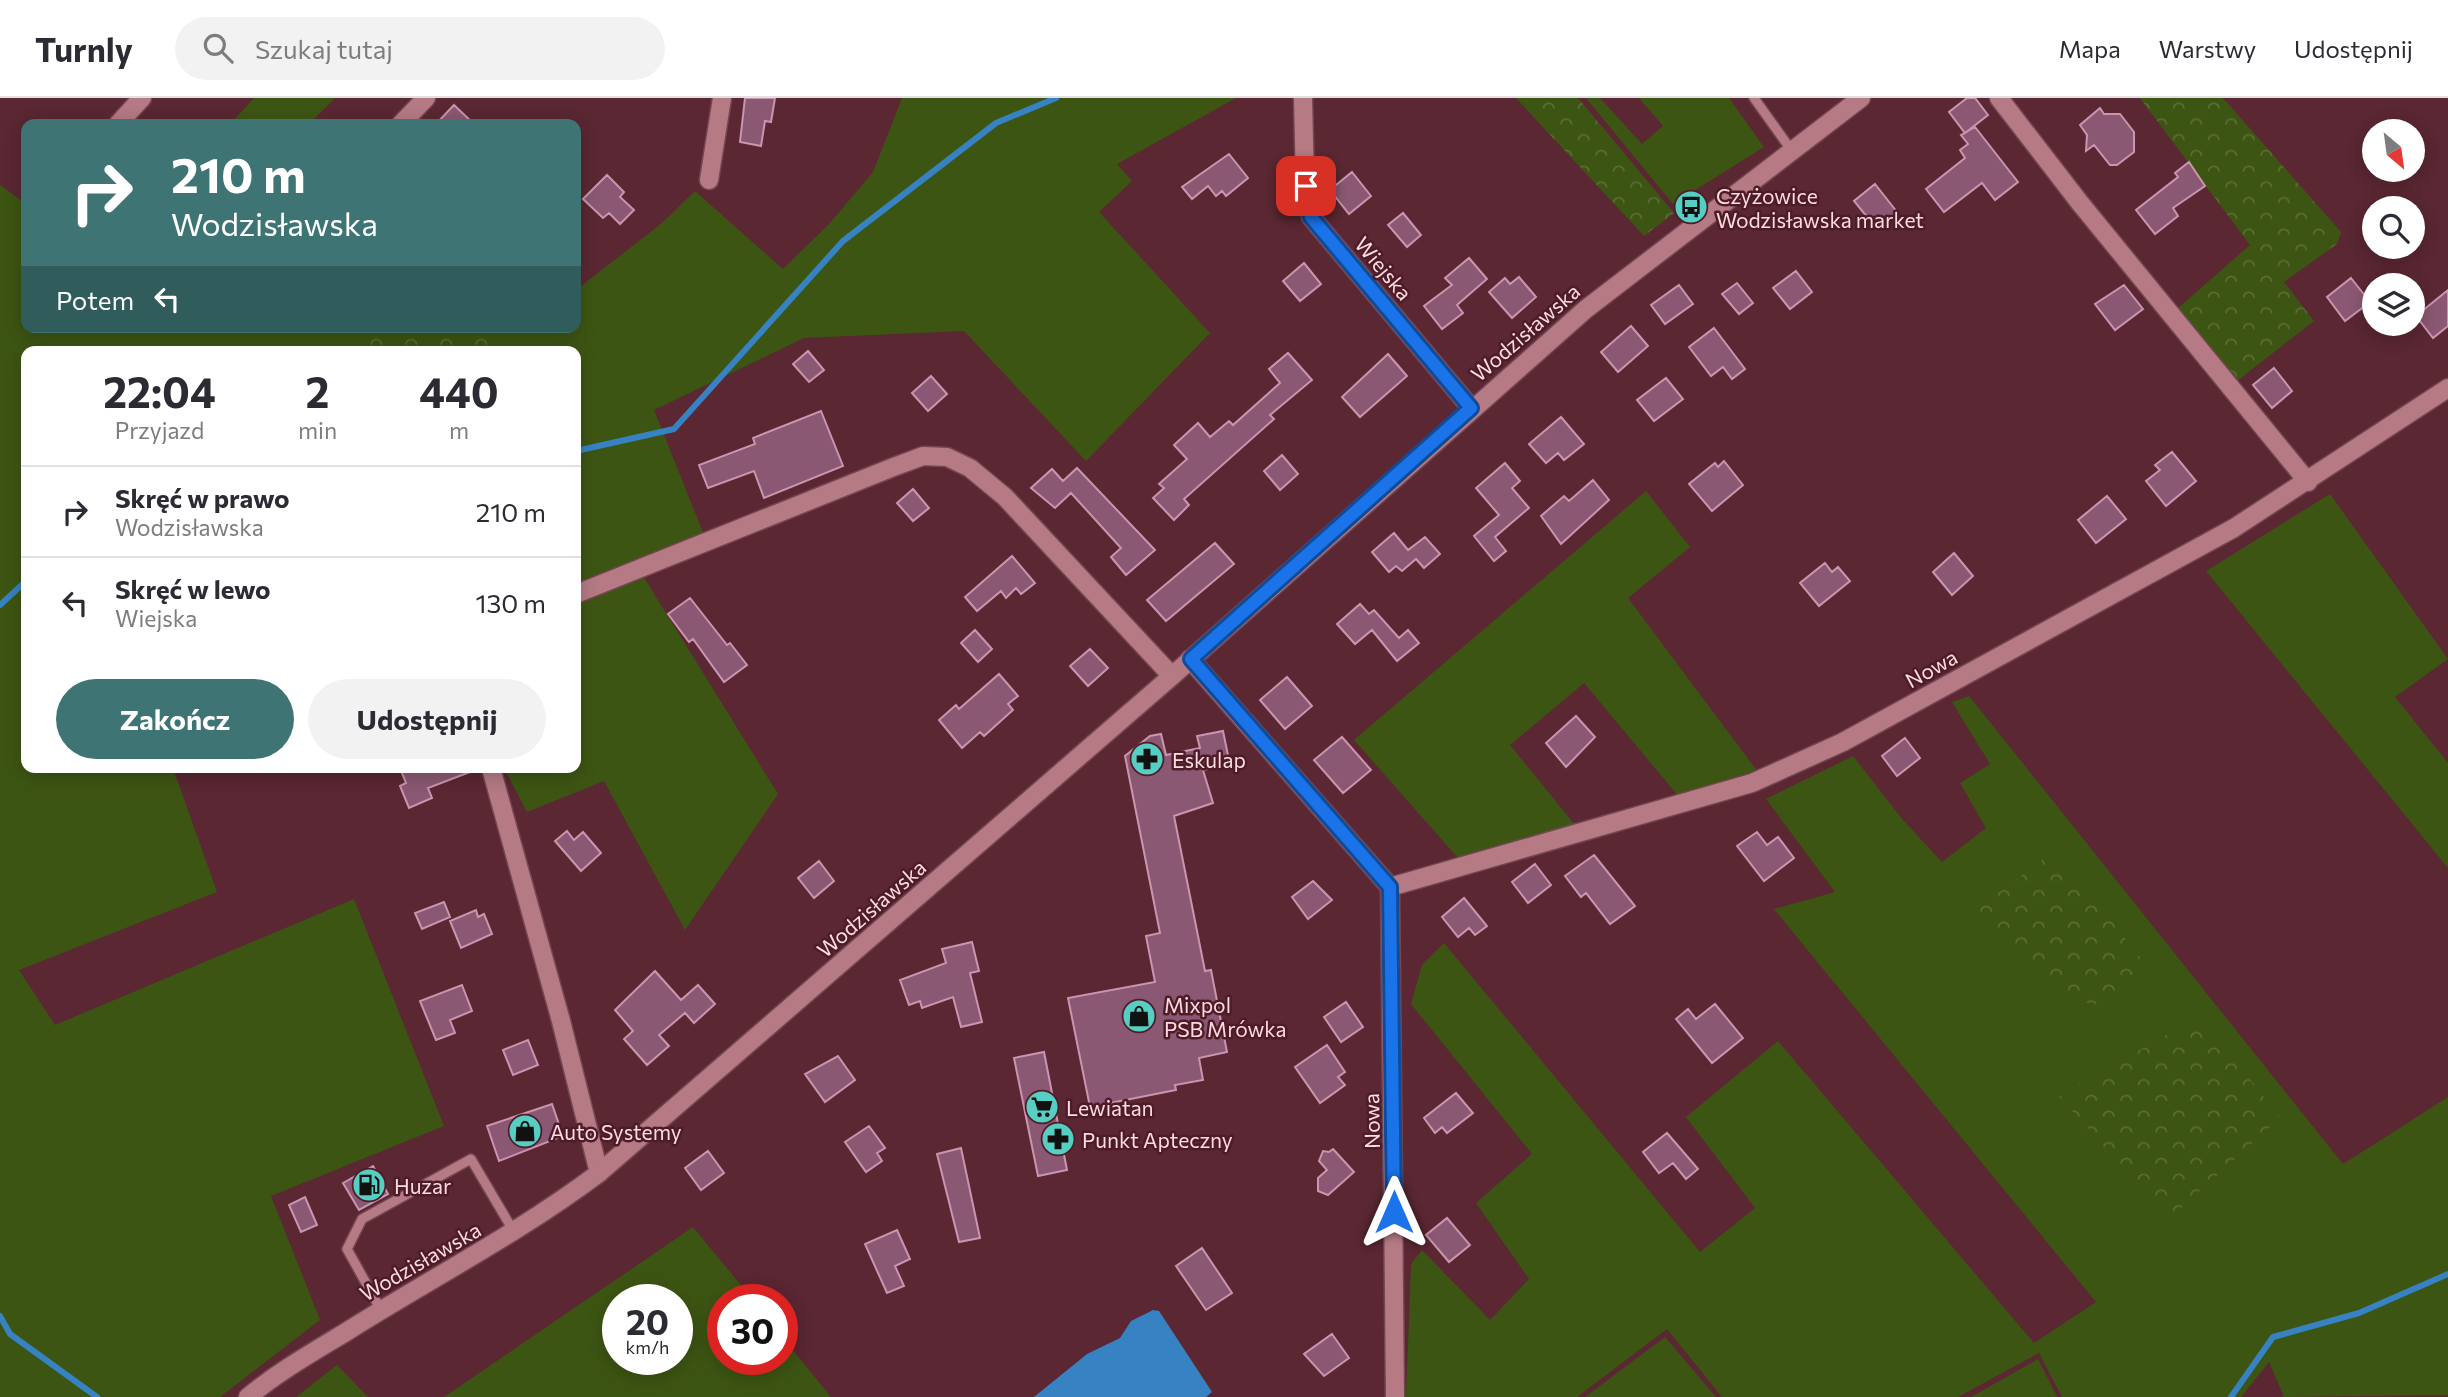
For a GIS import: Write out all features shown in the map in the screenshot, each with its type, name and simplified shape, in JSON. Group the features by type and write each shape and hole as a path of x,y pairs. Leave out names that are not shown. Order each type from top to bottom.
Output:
{"street":[{"path":"123,119 142,98"},
{"path":"406,119 426,98"},
{"path":"709,180 722,98"},
{"name":"Wiejska","path":"1303,98 1306,186 1311,217 1471,408"},
{"name":"Wodzisławska","path":"248,1397 266,1382 332,1340 514,1232 599,1173 1172,676 1471,408 1586,309 1861,98"},
{"path":"1999,98 2089,214 2308,482"},
{"name":"Nowa","path":"1395,1397 1390,887 1752,783 1843,742 2234,527 2308,482 2448,388"},
{"path":"581,592 923,456 947,457 970,468 1005,497 1172,676"},
{"path":"1191,659 1390,887"},
{"path":"492,773 561,1021 599,1173"}],"lane":[{"path":"1754,98 1792,151"},
{"path":"381,1310 347,1249 362,1219 471,1159 514,1232"}],"green space":[{"path":"254,98 335,98 314,119 235,119"},
{"path":"902,98 1236,98 1117,164 1132,181 1099,212 1210,333 1086,461 964,331 804,338 654,410 704,535 635,563 778,794 685,930 604,781 527,812 507,773 581,773 581,346 21,346 21,773 175,773 217,892 19,970 55,1025 354,899 444,1126 271,1196 320,1320 220,1397 0,1397 0,185 21,200 21,333 581,333 581,286 662,223 695,191 783,269 830,223 873,172"},
{"path":"1516,98 1578,98 1674,213 1644,236"},
{"path":"1586,98 1600,98 1642,144 1663,126 1639,98 1729,98 1764,147 1673,204"},
{"path":"2140,98 2223,98 2341,232 2337,244 2284,282 2314,321 2237,381 2177,309 2250,245"},
{"path":"361,333 501,333 506,346 364,346"},
{"path":"1646,491 1690,547 1628,598 1758,772 1679,797 1584,683 1510,745 1575,825 1459,859 1354,740"},
{"path":"2330,494 2448,659 2395,697 2448,763 2448,868 2206,571"},
{"path":"1969,696 2343,1164 2448,1097 2448,1395 2284,1397 2269,1362 2241,1397 2062,1397 2039,1353 1958,1397 1722,1397 1667,1329 1577,1397 1406,1397 1411,1264 1422,1250 1490,1320 1529,1279 1476,1203 1532,1154 1411,1004 1422,965 1444,943 1700,1252 1755,1208 1686,1117 1778,1041 2034,1343 2096,1302 1774,909 1835,892 1766,799 1853,756 1903,820 1942,862 1986,828 1960,783 1990,764 1952,702"},
{"path":"2056,850 2150,970 2093,1006 2018,962 1974,911"},
{"path":"2201,1015 2280,1118 2168,1220 2059,1096"},
{"path":"693,1227 740,1284 707,1284 707,1375 798,1375 798,1357 831,1397 444,1397 602,1289 602,1375 693,1375 693,1284 610,1284"},
{"path":"1665,1337 1716,1397 1585,1397"},
{"path":"2038,1359 2057,1397 1971,1397"},
{"path":"337,1365 368,1397 296,1397"}],"water":[{"path":"1153,1310 1159,1311 1212,1392 1206,1397 1034,1397 1087,1354 1120,1338 1131,1321"}],"building":[{"path":"745,98 775,98 771,122 765,121 761,146 740,142"},
{"path":"1967,98 1975,98 1988,115 1965,133 1949,112"},
{"path":"454,105 469,119 441,119"},
{"path":"2100,108 2104,114 2120,114 2134,132 2134,152 2117,165 2110,165 2094,145 2086,151 2087,135 2080,125"},
{"path":"1975,127 2018,182 1995,200 1982,183 1944,212 1926,189 1965,158 1960,150 1968,144 1961,135"},
{"path":"1229,154 1248,178 1226,196 1222,191 1216,196 1208,186 1192,199 1182,187"},
{"path":"2189,162 2205,186 2173,208 2178,216 2155,234 2136,210 2178,177 2175,173"},
{"path":"1352,172 1371,196 1349,214 1330,190"},
{"path":"607,175 624,192 620,197 634,210 620,224 609,213 603,218 583,199"},
{"path":"1875,184 1897,212 1876,228 1854,201"},
{"path":"1403,213 1421,235 1407,247 1388,225"},
{"path":"1469,258 1487,279 1457,305 1463,313 1442,329 1424,306 1452,285 1445,278"},
{"path":"1304,263 1321,284 1300,301 1283,281"},
{"path":"1796,271 1812,292 1790,309 1773,288"},
{"path":"1519,277 1536,297 1512,318 1489,292 1505,278 1510,284"},
{"path":"2351,278 2362,292 2362,308 2345,321 2327,297"},
{"path":"1737,283 1753,303 1739,314 1722,294"},
{"path":"1679,285 1693,304 1665,324 1651,305"},
{"path":"2124,285 2143,309 2115,330 2095,304"},
{"path":"2448,290 2448,326 2433,338 2425,328 2425,309"},
{"path":"1631,326 1648,346 1618,372 1601,352"},
{"path":"1714,328 1745,369 1732,379 1723,367 1711,376 1689,347"},
{"path":"808,351 824,370 809,382 793,364"},
{"path":"1288,353 1312,380 1270,415 1274,419 1184,499 1189,505 1174,520 1153,498 1164,488 1159,484 1187,459 1174,445 1198,423 1210,437 1229,421 1233,425 1280,383 1269,369"},
{"path":"1388,354 1407,376 1360,417 1342,397"},
{"path":"2274,368 2292,391 2272,408 2253,385"},
{"path":"931,376 947,394 928,411 912,393"},
{"path":"1666,378 1683,399 1654,421 1637,400"},
{"path":"821,411 843,466 764,498 754,471 708,488 699,465 755,444 753,438"},
{"path":"1561,417 1584,444 1564,460 1558,453 1546,463 1529,444"},
{"path":"2172,452 2196,481 2166,506 2146,481 2160,470 2155,465"},
{"path":"1282,455 1298,474 1280,490 1264,471"},
{"path":"1724,461 1743,485 1712,511 1689,484 1715,463 1718,467"},
{"path":"1505,463 1520,481 1512,488 1529,508 1495,537 1506,551 1494,561 1474,536 1499,515 1476,488"},
{"path":"1077,468 1155,550 1126,575 1111,557 1121,548 1071,493 1055,508 1031,488 1052,469 1063,481"},
{"path":"1593,480 1609,500 1561,544 1541,516 1564,496 1569,501"},
{"path":"913,489 929,508 913,521 897,503"},
{"path":"2107,496 2126,519 2096,543 2078,520"},
{"path":"1394,533 1408,550 1425,537 1440,554 1424,568 1416,559 1402,571 1396,566 1389,572 1372,552"},
{"path":"1215,543 1234,564 1166,621 1147,600"},
{"path":"1954,553 1973,576 1952,595 1933,572"},
{"path":"1012,556 1035,583 1021,594 1016,588 1006,598 1001,591 977,611 965,597"},
{"path":"1825,563 1832,572 1838,567 1850,581 1819,606 1800,583"},
{"path":"690,598 727,645 730,643 747,665 724,682 693,639 689,642 668,614"},
{"path":"1360,604 1369,614 1374,610 1399,638 1408,630 1419,643 1397,661 1372,630 1355,644 1337,624"},
{"path":"975,630 992,649 978,662 961,643"},
{"path":"1090,649 1108,668 1088,686 1070,666"},
{"path":"999,674 1018,696 1008,704 1013,710 984,736 980,732 962,748 939,720 956,705 959,709"},
{"path":"1287,677 1312,706 1285,729 1260,700"},
{"path":"1576,716 1595,737 1566,767 1546,743"},
{"path":"1223,731 1230,765 1203,770 1213,803 1174,816 1205,971 1211,970 1227,1052 1199,1058 1203,1080 1175,1085 1176,1090 1090,1107 1068,998 1155,982 1146,936 1160,933 1125,756 1150,736 1161,734 1166,755 1200,748 1197,736"},
{"path":"1342,737 1371,770 1343,793 1314,760"},
{"path":"1905,738 1920,758 1897,776 1882,756"},
{"path":"402,773 467,773 428,788 432,798 409,808 400,786 406,783"},
{"path":"567,831 574,840 583,832 601,853 581,871 555,841"},
{"path":"1757,832 1767,845 1778,837 1794,858 1764,881 1737,846"},
{"path":"1594,855 1635,906 1610,924 1586,893 1581,897 1565,876"},
{"path":"819,861 834,881 814,898 798,878"},
{"path":"1535,864 1551,885 1528,903 1512,882"},
{"path":"1313,881 1332,900 1308,919 1292,897"},
{"path":"1464,898 1487,926 1475,935 1469,928 1458,937 1442,917"},
{"path":"444,902 450,917 422,929 415,913"},
{"path":"476,910 478,917 484,914 492,934 461,948 450,921"},
{"path":"972,942 979,971 970,973 982,1022 961,1027 953,997 922,1008 920,1001 909,1005 900,980 946,963 942,949"},
{"path":"655,971 681,1000 698,985 715,1004 694,1023 685,1013 659,1035 669,1046 647,1065 624,1039 633,1031 615,1010"},
{"path":"462,985 472,1011 450,1020 455,1033 436,1040 420,1001"},
{"path":"1346,1002 1363,1027 1341,1042 1324,1017"},
{"path":"1715,1004 1743,1038 1712,1063 1676,1019 1688,1009 1696,1019"},
{"path":"528,1040 538,1065 513,1075 503,1050"},
{"path":"1327,1045 1345,1072 1338,1077 1345,1085 1320,1103 1295,1067"},
{"path":"1044,1052 1067,1170 1038,1176 1014,1058"},
{"path":"838,1056 855,1080 825,1102 805,1074"},
{"path":"1456,1093 1473,1113 1447,1133 1442,1127 1435,1133 1424,1118"},
{"name":"Auto Systemy","path":"552,1104 563,1136 499,1161 487,1126"},
{"path":"869,1126 885,1148 877,1153 882,1161 866,1172 845,1142"},
{"path":"1667,1133 1698,1169 1686,1179 1673,1163 1659,1173 1643,1152"},
{"path":"961,1148 980,1238 959,1242 937,1154"},
{"path":"1333,1149 1354,1172 1328,1195 1318,1191 1318,1178 1327,1170 1319,1161 1323,1151 1329,1152"},
{"path":"708,1151 724,1173 701,1190 685,1168"},
{"path":"373,1166 388,1194 359,1210 343,1183"},
{"path":"305,1197 317,1225 301,1232 289,1205"},
{"path":"1447,1218 1470,1245 1449,1262 1426,1235"},
{"path":"897,1230 910,1259 895,1266 904,1286 887,1293 865,1244"},
{"path":"1202,1248 1232,1293 1206,1310 1176,1266"},
{"path":"1332,1334 1349,1358 1324,1376 1304,1354"}],"waterway":[{"path":"581,450 674,429 843,241 996,123 1056,98"},
{"path":"0,605 21,586"},
{"path":"2231,1397 2273,1337 2359,1313 2448,1274"},
{"path":"0,1316 10,1334 97,1397"}],"place":[{"name":"Czyżowice Wodzisławska market","path":"1691,207"},
{"name":"Eskulap","path":"1147,759"},
{"name":"Mixpol PSB Mrówka","path":"1139,1016"},
{"name":"Lewiatan","path":"1042,1107"},
{"name":"Auto Systemy","path":"525,1131"},
{"name":"Punkt Apteczny","path":"1058,1139"},
{"name":"Huzar","path":"369,1185"}],"route":[{"path":"1306,186 1311,217 1471,408 1191,659 1390,887 1394,1212"}]}
